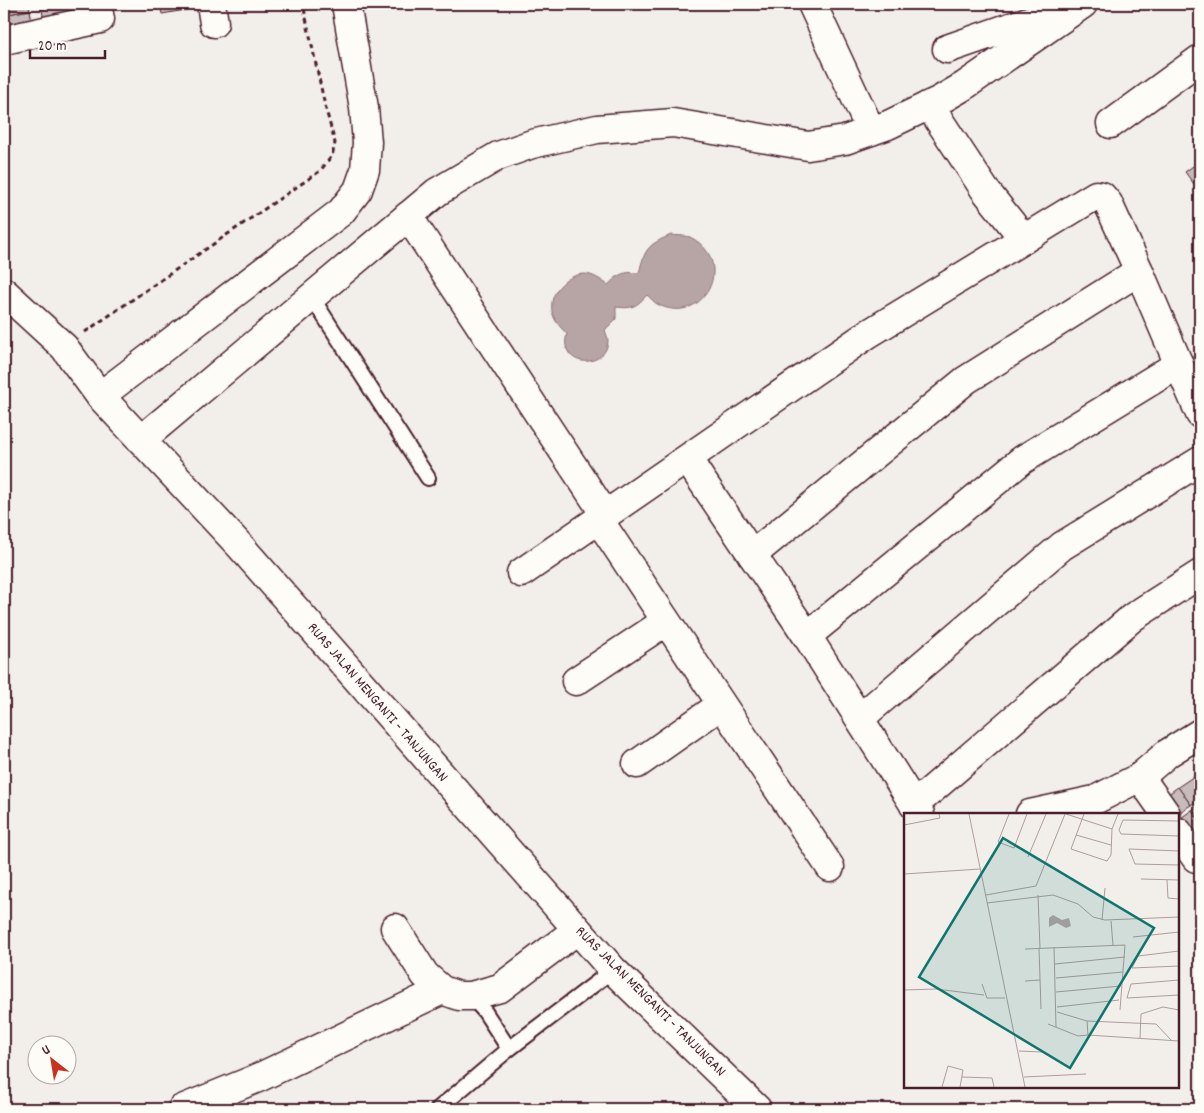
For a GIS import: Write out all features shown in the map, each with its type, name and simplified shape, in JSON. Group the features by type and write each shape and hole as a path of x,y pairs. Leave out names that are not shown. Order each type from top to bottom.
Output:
{"street":[{"path":"4,40 100,19 97,4"},
{"path":"100,396 340,212 358,190 365,170 368,142 346,4"},
{"path":"812,4 871,131"},
{"path":"947,49 1081,4"},
{"path":"141,440 437,192 498,156 532,144 597,129 673,123 808,146 845,140 888,125 964,86 1081,4"},
{"path":"1111,124 1200,59"},
{"path":"935,102 985,190 1024,239"},
{"path":"521,573 688,460 868,334 1096,195 1102,196 1108,203 1139,270 1200,414"},
{"path":"408,216 602,518 665,622 830,868"},
{"path":"752,555 966,380 1139,270"},
{"name":"RUAS JALAN MENGANTI - TANJUNGAN","path":"4,292 64,347 100,396 241,548 613,970 757,1109"},
{"path":"807,636 1022,460 1179,364"},
{"path":"688,460 807,636 917,809 1133,617 1200,574"},
{"path":"860,718 1062,546 1200,461"},
{"path":"576,681 665,622"},
{"path":"637,764 722,705"},
{"path":"1035,813 1095,800 1140,777 1168,753 1200,733"},
{"path":"1140,777 1165,813"},
{"path":"1179,834 1191,861"},
{"path":"395,928 425,975 442,990 478,1004 578,930"},
{"path":"182,1109 258,1078 442,990"}],"lane":[{"path":"312,296 428,478"},
{"path":"438,1109 509,1049 613,970"},
{"path":"478,1004 509,1049"}],"path":[{"path":"64,347 320,171 332,156 336,143 325,106 303,4"}],"shaded area":[{"path":"671,235 690,237 704,247 711,260 713,274 709,288 701,299 690,307 675,309 657,304 647,295 633,306 626,308 616,307 616,319 605,330 608,341 602,355 589,361 581,361 575,358 569,353 566,346 567,334 556,321 552,311 553,298 560,286 577,275 591,275 608,285 622,274 629,272 639,273 643,258 648,249"}],"building":[{"path":"4,4 29,4 30,10 4,15"},
{"path":"41,4 72,4 74,16 44,21"},
{"path":"160,4 190,4 191,9 162,14"},
{"path":"30,10 34,33 4,36 4,15"},
{"path":"1200,161 1200,190 1199,191 1185,172"},
{"path":"1197,774 1200,779 1200,798 1191,805 1178,787"},
{"path":"1178,787 1191,805 1176,813 1160,800"},
{"path":"1200,804 1200,821 1192,810"},
{"path":"1192,810 1200,821 1200,830 1186,840 1179,819"}]}
